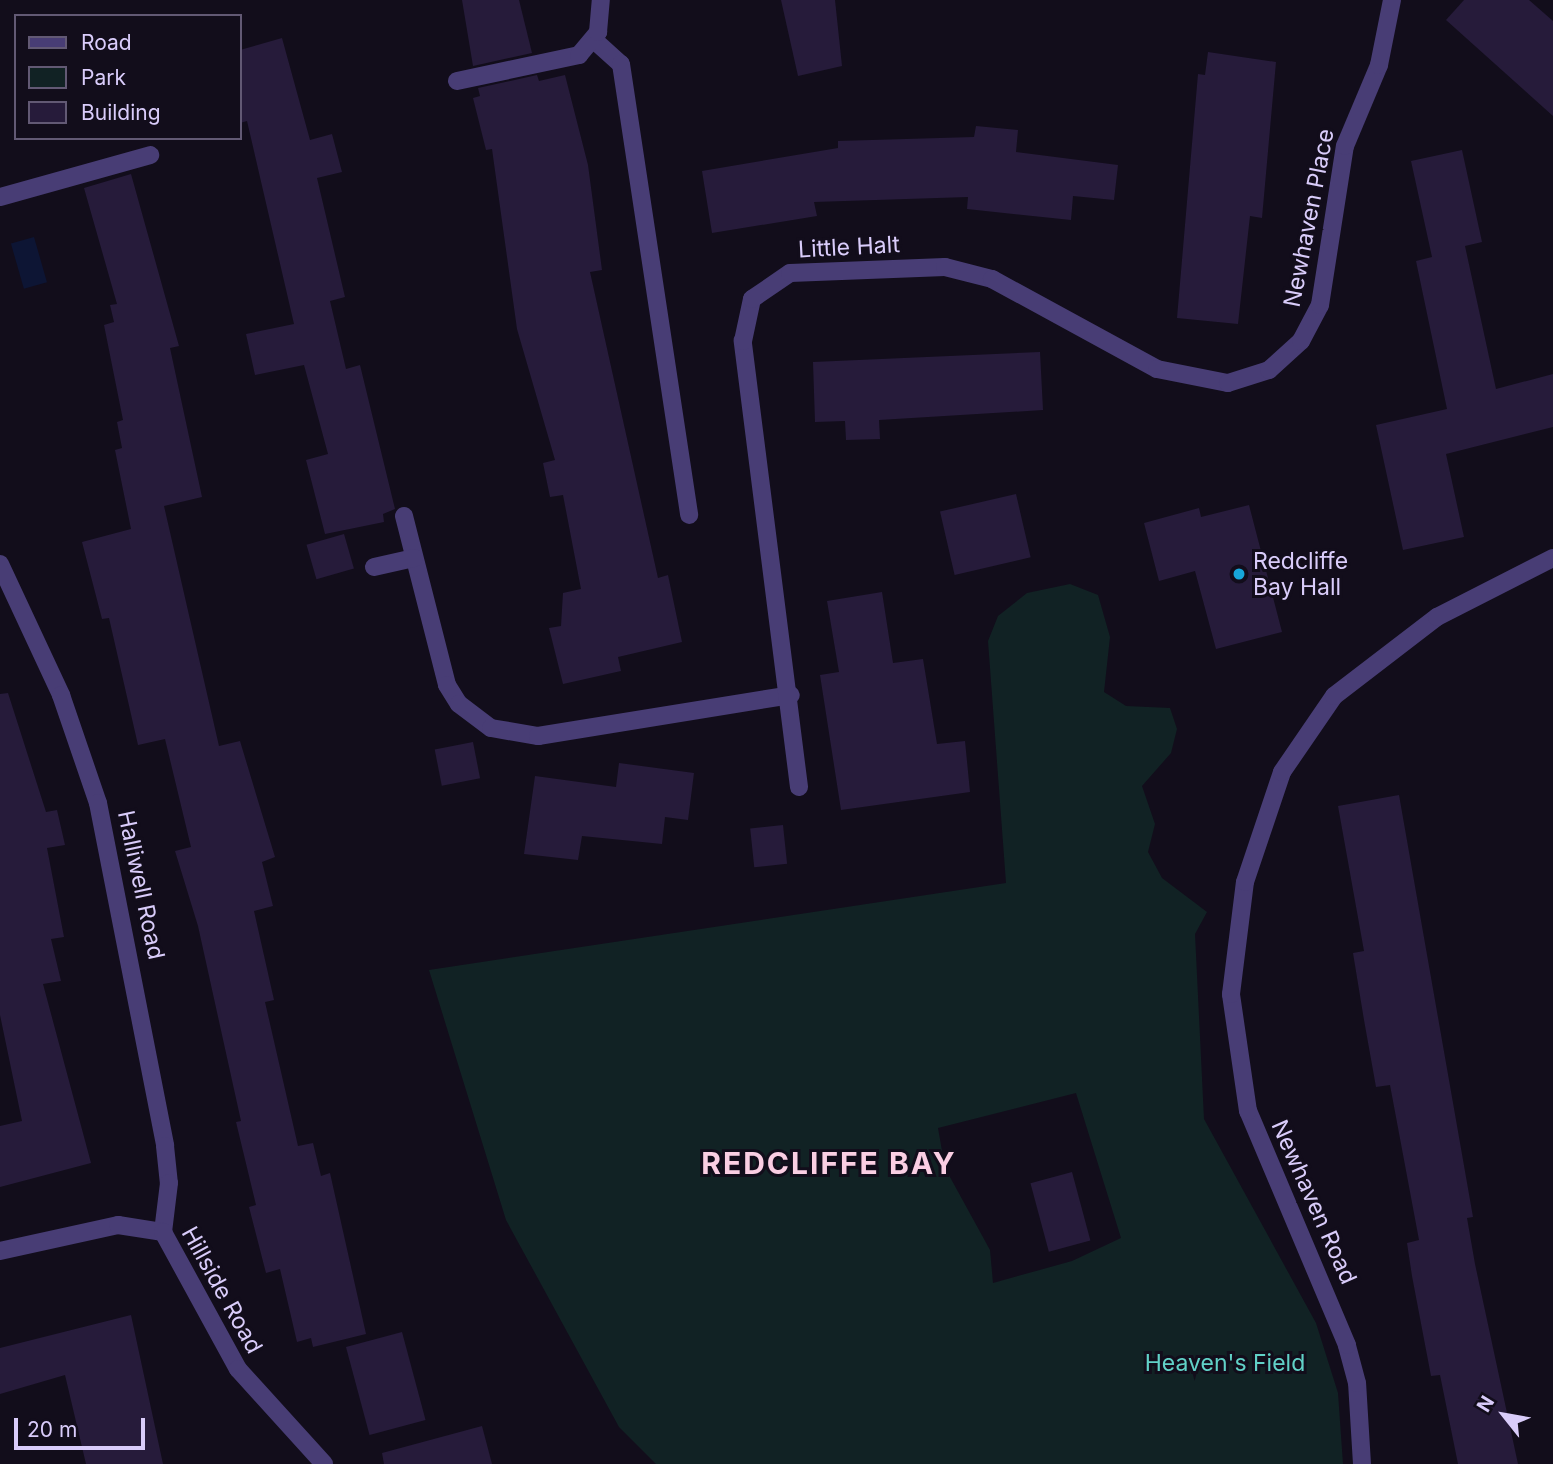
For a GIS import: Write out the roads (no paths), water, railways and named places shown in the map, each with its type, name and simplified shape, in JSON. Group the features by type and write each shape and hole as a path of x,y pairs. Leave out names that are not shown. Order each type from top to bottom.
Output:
{"street":[{"path":"457,81 579,55 594,40 601,0"},
{"name":"Newhaven Place","path":"1285,358 1320,305 1345,146 1379,65 1392,0"},
{"path":"594,40 621,64 689,515"},
{"path":"0,197 150,155"},
{"name":"Little Halt","path":"799,787 791,695 742,332 752,299 775,278 946,267 992,279 1157,369 1228,383 1285,358"},
{"path":"404,516 447,685 466,711 500,731 537,736 791,695"},
{"path":"374,567 414,558"},
{"name":"Newhaven Road","path":"1362,1464 1357,1383 1347,1345 1262,1156 1245,1099 1231,994 1245,882 1282,772 1334,696 1437,617 1553,558"},
{"name":"Halliwell Road","path":"0,564 81,744 98,803 165,1146 169,1182 163,1232"},
{"name":"Hillside Road","path":"0,1251 118,1225 163,1232 238,1369 324,1464"}],"water":[{"path":"34,237 47,282 24,289 11,244"}],"place":[{"name":"Redcliffe Bay Hall","path":"1239,574"}],"district":[{"name":"REDCLIFFE BAY","path":"829,1163"}],"park label":[{"name":"Heaven's Field","path":"1225,1363"}]}
